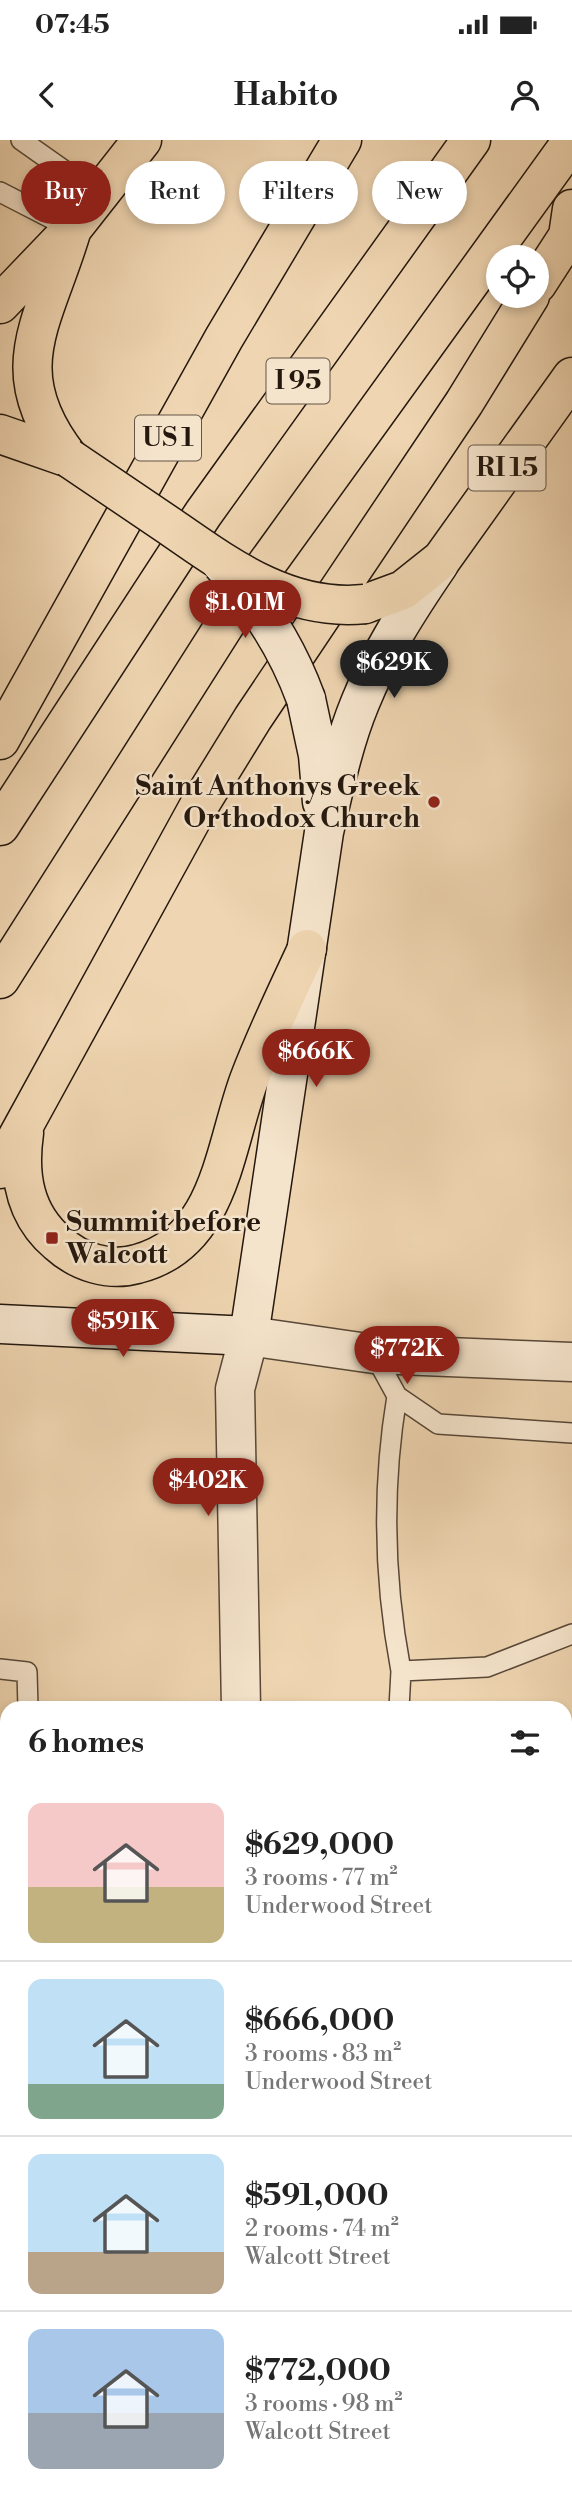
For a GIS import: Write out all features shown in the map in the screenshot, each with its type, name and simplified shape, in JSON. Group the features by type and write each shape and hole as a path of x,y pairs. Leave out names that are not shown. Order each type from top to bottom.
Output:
{"main road":[{"path":"111,180 142,140"},
{"name":"US 1","path":"0,740 224,338 342,140"},
{"name":"I 95","path":"0,826 203,514 471,140"},
{"path":"0,979 240,601 572,141"},
{"path":"549,265 568,236 572,209"},
{"path":"0,303 76,224"},
{"path":"69,458 42,420 30,376 37,327 72,229"},
{"path":"0,1170 220,770 464,403 523,308"},
{"name":"RI 15","path":"442,559 572,377"},
{"path":"0,434 69,458 220,561 298,600 342,607 365,604 402,590 442,559"},
{"path":"241,1701 235,1389 249,1336 324,832 348,740 368,685 405,616 442,559"},
{"path":"220,561 241,583 272,626 297,674 306,699 318,755 324,832"},
{"path":"26,1120 22,1150 25,1196 34,1216 52,1238 77,1257 110,1267 128,1266 166,1253 183,1240 209,1206 250,1079 307,949"},
{"path":"0,1324 249,1336 374,1354 572,1362"}],"lane":[{"path":"21,140 51,161"},
{"path":"0,192 72,229"},
{"path":"374,1354 397,1396 438,1424 572,1433"},
{"path":"397,1396 387,1478 391,1619 401,1671 399,1701"},
{"path":"401,1671 487,1667 572,1634"},
{"path":"0,1669 27,1672 28,1701"}],"place":[{"name":"Saint Anthonys Greek Orthodox Church","path":"434,802"},
{"name":"Summit before Walcott","path":"52,1238"}]}
